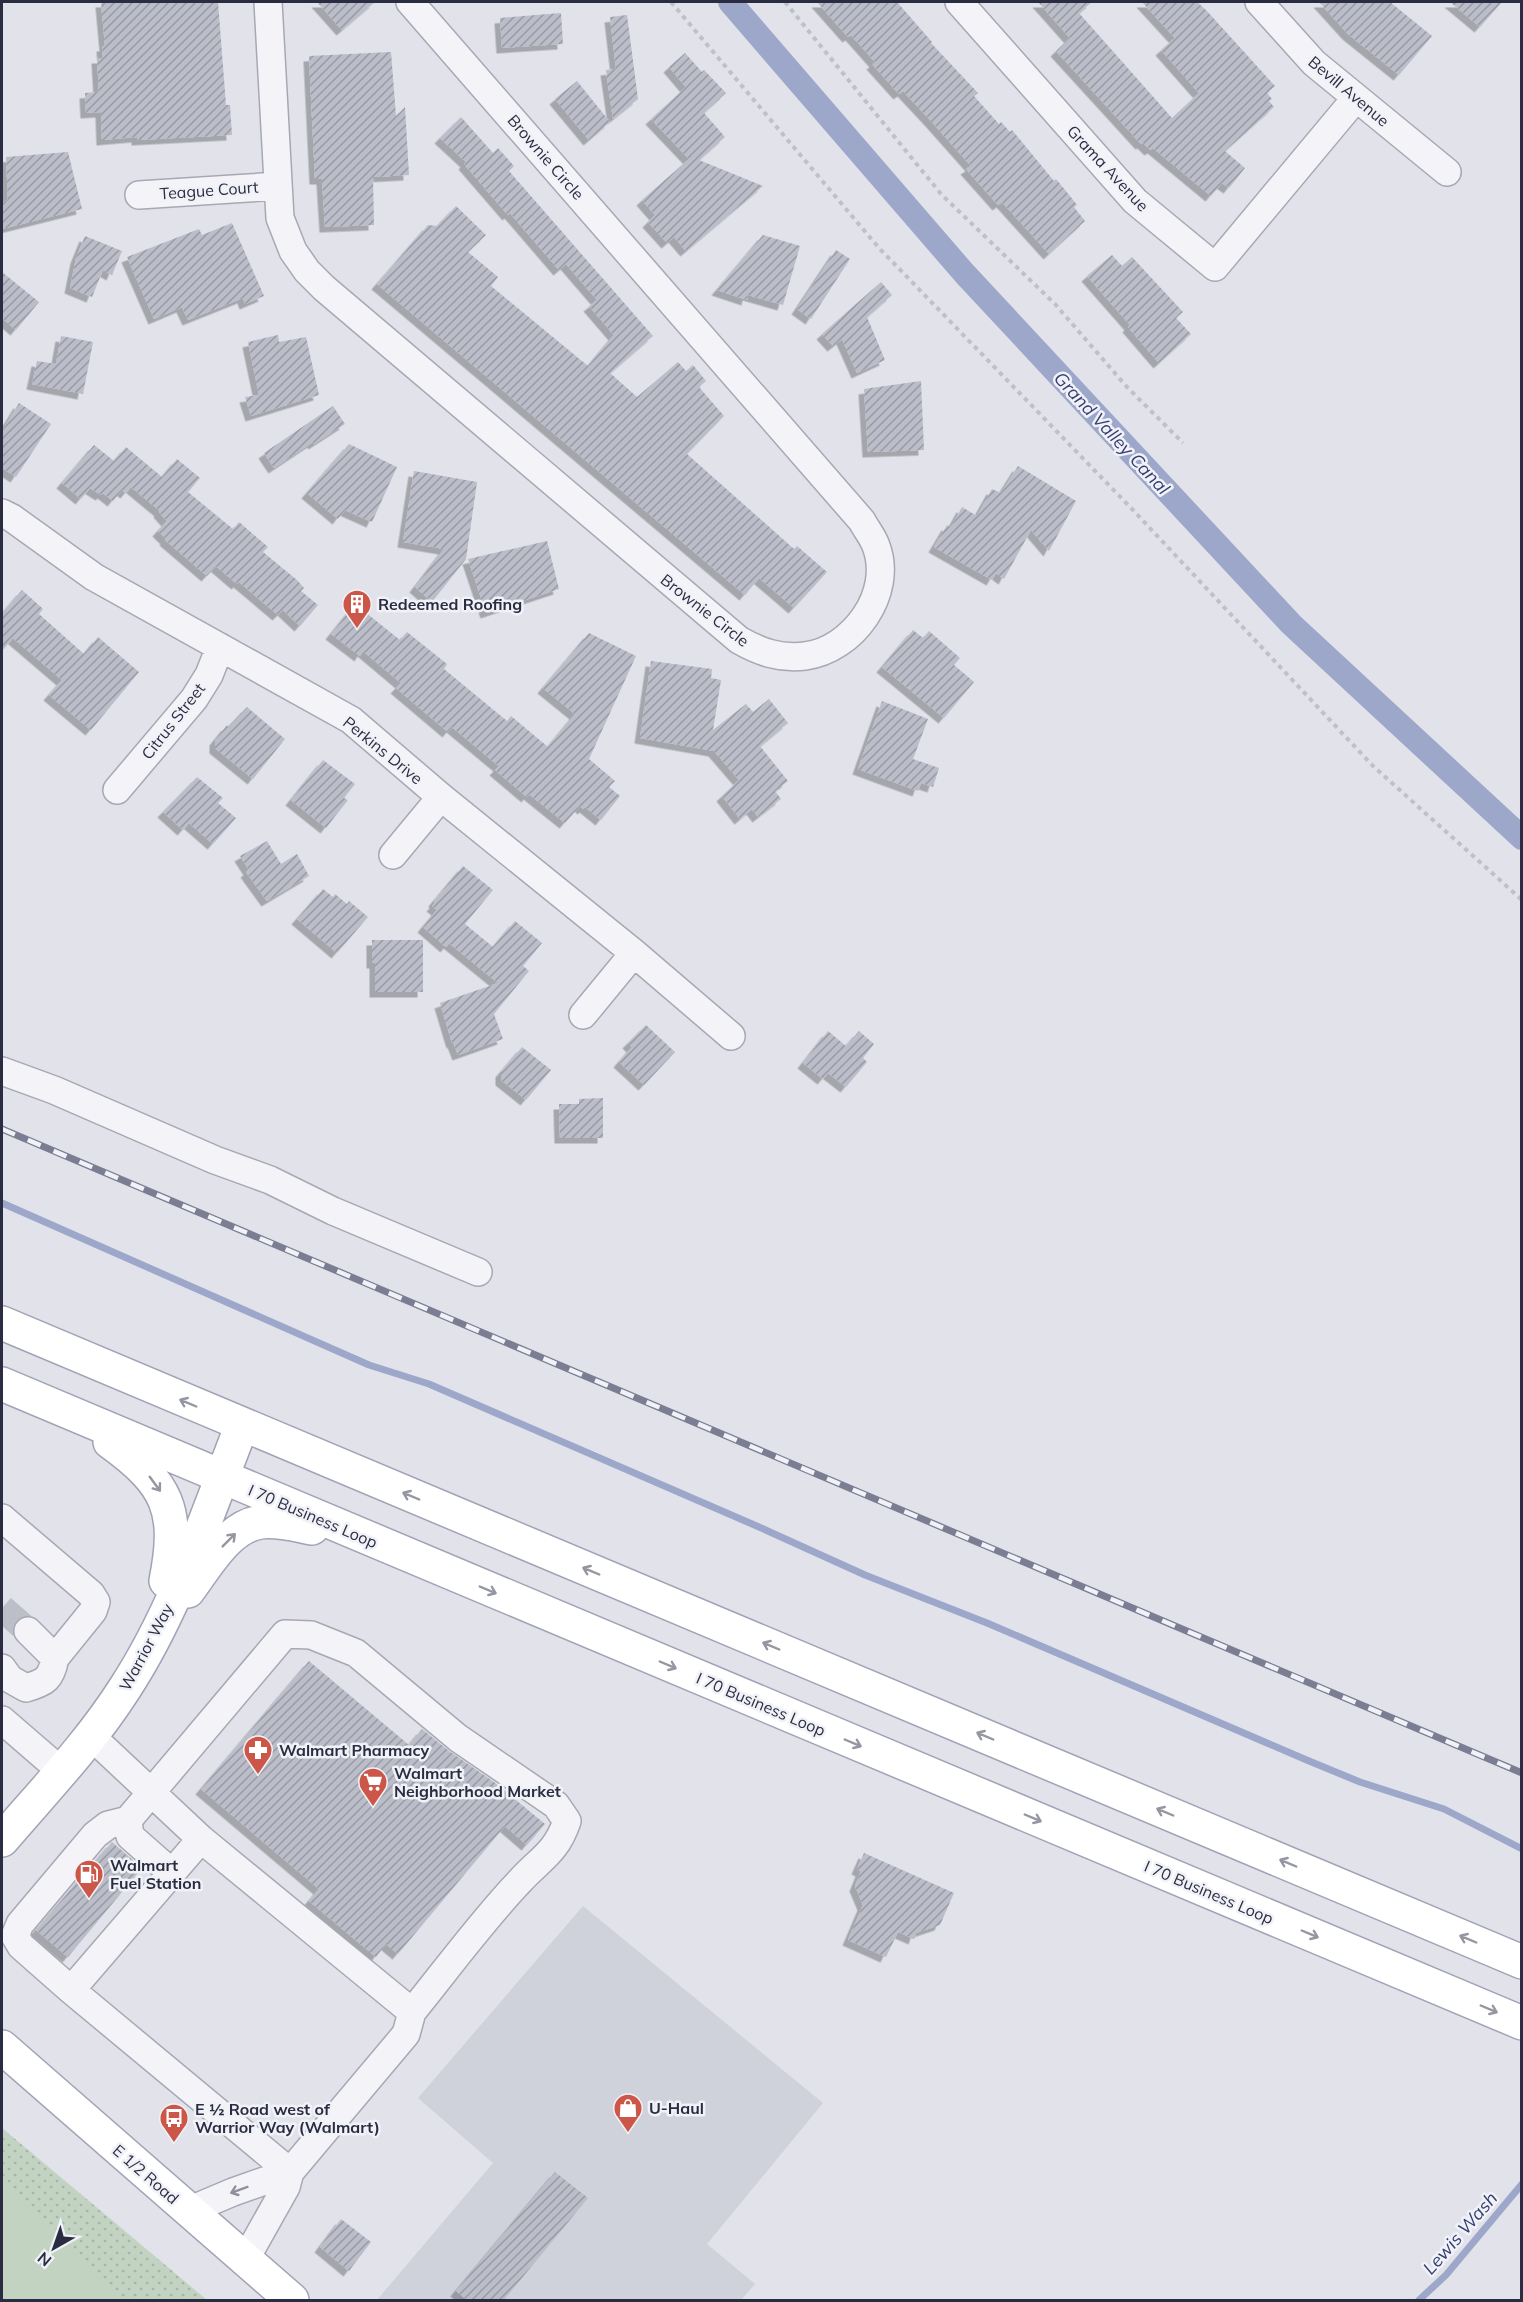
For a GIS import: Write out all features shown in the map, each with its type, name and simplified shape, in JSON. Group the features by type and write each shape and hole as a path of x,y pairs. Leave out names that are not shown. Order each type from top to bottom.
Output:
{"main road":[{"path":"2,1323 1521,1962"},
{"path":"2,1385 106,1439 138,1463 162,1493 172,1524 172,1550 155,1636"},
{"name":"I 70 Business Loop","path":"2,1385 1521,2023"},
{"name":"Warrior Way","path":"2,1840 90,1736 124,1689 155,1636 177,1589 242,1425"},
{"path":"155,1636 226,1542 247,1526 261,1522 281,1522 317,1529 445,1572"},
{"name":"E 1/2 Road","path":"2,2047 245,2260 279,2297"}],"street":[{"name":"Brownie Circle","path":"268,2 280,218 293,251 315,280 739,640 759,651 783,657 806,656 844,640 860,626 871,608 878,588 879,567 876,546 862,521 410,2"},
{"name":"Grama Avenue","path":"959,2 1135,201 1215,267 1356,98"},
{"name":"Bevill Avenue","path":"1259,2 1314,63 1447,172"},
{"name":"Teague Court","path":"139,195 278,186"},
{"name":"Perkins Drive","path":"2,513 94,577 351,720 731,1036"},
{"name":"Citrus Street","path":"117,790 194,699 209,675 220,646"},
{"path":"393,855 441,797"},
{"path":"583,1015 634,953"},
{"path":"2,1071 54,1090 215,1160 270,1180 333,1211 478,1272"},
{"path":"2,1518 91,1594 96,1602 93,1611 55,1658 52,1673 42,1683 26,1688 10,1679 2,1668"},
{"path":"28,1631 55,1658"},
{"path":"245,2260 286,2187 290,2172 406,2034 412,2012 520,1880 543,1860 560,1840 567,1821 556,1805 458,1738 356,1653 311,1635 285,1634 128,1820 108,1825 95,1834 20,1924 15,1936 21,1946 72,1990 290,2172"},
{"path":"2,1720 61,1771"},
{"path":"90,1736 201,1839 412,2012"},
{"path":"128,1820 130,1836 172,1873"},
{"path":"72,1990 201,1839"},
{"path":"188,2211 290,2172"}],"path":[{"path":"671,2 879,248 1132,508 1373,766 1521,900"},
{"path":"785,2 940,194 1055,304 1126,386 1183,443"}],"shaded area":[{"name":"U-Haul","path":"583,1906 823,2103 707,2244 755,2284 741,2300 377,2300 493,2163 418,2098"}],"green space":[{"path":"2,2128 207,2300 2,2300"},
{"path":"2,2178 125,2300 2,2300"}],"building":[{"path":"101,2 218,2 226,105 230,105 232,135 102,140 101,112 86,113 85,93 99,92 97,58 103,58 102,46 105,46"},
{"path":"317,2 375,2 342,30"},
{"path":"817,2 897,2 931,43 978,93 974,96 999,124 1001,122 1010,132 1012,130 1054,181 1056,179 1077,205 1074,207 1085,221 1049,254 1002,202 998,205 966,169 971,166 931,121 903,91 899,94 872,64 875,62 851,35 848,37"},
{"path":"1038,2 1092,2 1079,13 1172,118 1199,93 1161,50 1175,38 1142,2 1197,2 1206,10 1275,86 1267,93 1274,107 1225,151 1245,168 1229,188 1222,183 1211,196 1153,148 1150,150 1143,143 1141,144 1056,51 1070,38"},
{"path":"1319,2 1390,2 1432,36 1399,75 1348,34"},
{"path":"1450,2 1502,2 1480,27"},
{"path":"561,13 563,44 502,48 500,18"},
{"path":"627,15 638,99 613,119 606,70 616,69 610,17"},
{"path":"391,52 396,116 405,107 409,175 373,177 374,225 325,227 322,179 315,179 309,56"},
{"path":"685,53 726,93 704,113 725,137 699,160 763,186 686,251 674,237 667,243 648,222 655,215 642,200 689,159 651,119 686,87 669,67"},
{"path":"577,81 610,122 589,140 555,99"},
{"path":"461,117 493,153 498,148 514,166 509,171 653,336 610,373 637,397 678,362 686,371 693,365 706,381 699,387 724,416 687,454 794,549 797,546 827,572 794,608 759,578 745,595 377,284 428,225 437,226 456,206 486,235 468,252 498,277 491,286 588,366 614,335 589,306 597,300 566,264 559,270 464,164 466,162 440,138"},
{"path":"68,152 82,209 2,229 2,202 8,200 6,157"},
{"path":"232,223 264,296 245,304 243,298 188,320 182,307 154,319 127,257 199,229 202,235"},
{"path":"763,235 800,246 783,305 748,295 747,300 717,290"},
{"path":"85,236 122,251 112,275 103,270 92,297 70,288 76,258"},
{"path":"836,250 850,259 811,319 797,309"},
{"path":"1112,255 1122,266 1132,257 1183,312 1176,318 1191,334 1159,363 1128,327 1130,325 1087,276"},
{"path":"2,272 39,302 16,330 2,318"},
{"path":"881,282 892,295 867,317 885,360 857,373 842,339 833,346 822,334"},
{"path":"278,335 279,342 306,337 319,395 251,416 245,397 259,395 248,342"},
{"path":"61,336 93,342 83,394 32,384 37,361 56,364"},
{"path":"921,381 924,450 868,452 864,389"},
{"path":"19,403 51,424 16,477 2,468 2,431"},
{"path":"333,406 345,424 274,468 264,453"},
{"path":"349,444 397,467 372,522 345,510 338,519 307,493"},
{"path":"94,445 114,461 126,447 162,477 177,459 200,478 188,492 233,529 239,522 268,547 263,552 297,580 304,588 301,591 318,605 300,626 283,610 278,615 216,566 207,576 165,540 158,531 167,521 160,511 131,487 126,493 122,490 113,501 103,493 101,495 90,488 81,499 62,483"},
{"path":"1018,466 1076,501 1049,551 1031,530 1004,579 996,573 992,580 934,547 947,525 951,527 962,507 977,516 992,489 1001,493"},
{"path":"414,471 477,482 466,559 432,602 415,587 444,549 403,542"},
{"path":"547,541 559,589 486,613 468,559"},
{"path":"22,590 43,609 39,614 84,654 98,637 139,672 91,730 49,695 62,680 13,638 2,651 2,614"},
{"path":"355,604 400,640 407,632 447,664 444,669 507,721 511,716 548,747 575,714 543,688 589,633 636,656 589,759 615,781 609,787 620,796 601,820 585,807 583,809 580,806 565,823 529,794 527,797 495,770 499,766 452,727 448,732 396,688 401,683 363,651 360,656 331,634"},
{"path":"913,630 923,638 929,631 960,658 954,665 974,682 944,718 882,667"},
{"path":"651,661 712,669 711,678 721,680 713,730 746,704 753,712 769,699 788,723 760,746 788,781 775,791 781,799 758,817 752,809 740,819 722,796 739,780 714,751 640,738"},
{"path":"882,701 928,719 913,759 939,768 933,787 921,783 918,791 858,769"},
{"path":"247,707 285,739 253,779 215,748 215,740 227,725 228,727"},
{"path":"323,760 355,784 344,798 348,800 326,828 291,800"},
{"path":"197,777 223,798 218,803 236,818 213,844 189,823 183,830 163,812"},
{"path":"267,841 281,864 297,854 309,876 267,901 246,872 249,870 240,856"},
{"path":"463,866 493,890 465,924 493,947 515,921 542,943 523,966 529,971 494,1014 503,1039 458,1055 440,1003 498,983 449,943 446,947 423,927 437,910 432,906 434,901"},
{"path":"323,889 333,897 335,894 347,904 349,901 368,917 337,953 297,919"},
{"path":"372,940 423,940 423,992 375,992"},
{"path":"646,1025 675,1052 644,1085 619,1062 632,1047 628,1043"},
{"path":"828,1031 846,1046 859,1031 874,1044 863,1058 867,1062 846,1087 828,1073 823,1079 803,1063"},
{"path":"522,1047 551,1070 526,1100 501,1080 501,1072"},
{"path":"603,1098 603,1138 560,1138 559,1104 579,1104 579,1099"},
{"name":"Walmart Neighborhood Market","path":"309,1661 409,1745 422,1729 494,1782 545,1824 527,1845 505,1826 398,1954 386,1944 376,1957 309,1901 319,1889 201,1789"},
{"name":"Walmart Fuel Station","path":"112,1842 142,1868 68,1957 36,1930"},
{"path":"864,1853 954,1893 940,1925 916,1933 914,1939 898,1932 886,1957 848,1940 863,1905 855,1886 861,1871 857,1869"},
{"path":"555,2172 588,2198 503,2301 468,2301 456,2291"},
{"path":"341,2219 371,2242 349,2271 320,2247"}],"waterway":[{"name":"Grand Valley Canal","path":"730,2 964,273 1291,624 1522,838"},
{"path":"2,1203 369,1365 429,1384 865,1575 987,1623 1360,1782 1444,1809 1522,1849"},
{"name":"Lewis Wash","path":"1419,2300 1446,2275 1522,2184"}],"tunnel":[{"path":"2,1608 28,1631"}],"railway":[{"path":"2,1129 1522,1773"}],"place":[{"name":"Redeemed Roofing","path":"357,630"},
{"name":"Walmart Pharmacy","path":"258,1776"},
{"name":"Walmart Neighborhood Market","path":"373,1808"},
{"name":"Walmart Fuel Station","path":"89,1900"},
{"name":"U-Haul","path":"628,2134"},
{"name":"E ½ Road west of Warrior Way (Walmart)","path":"174,2144"}]}
